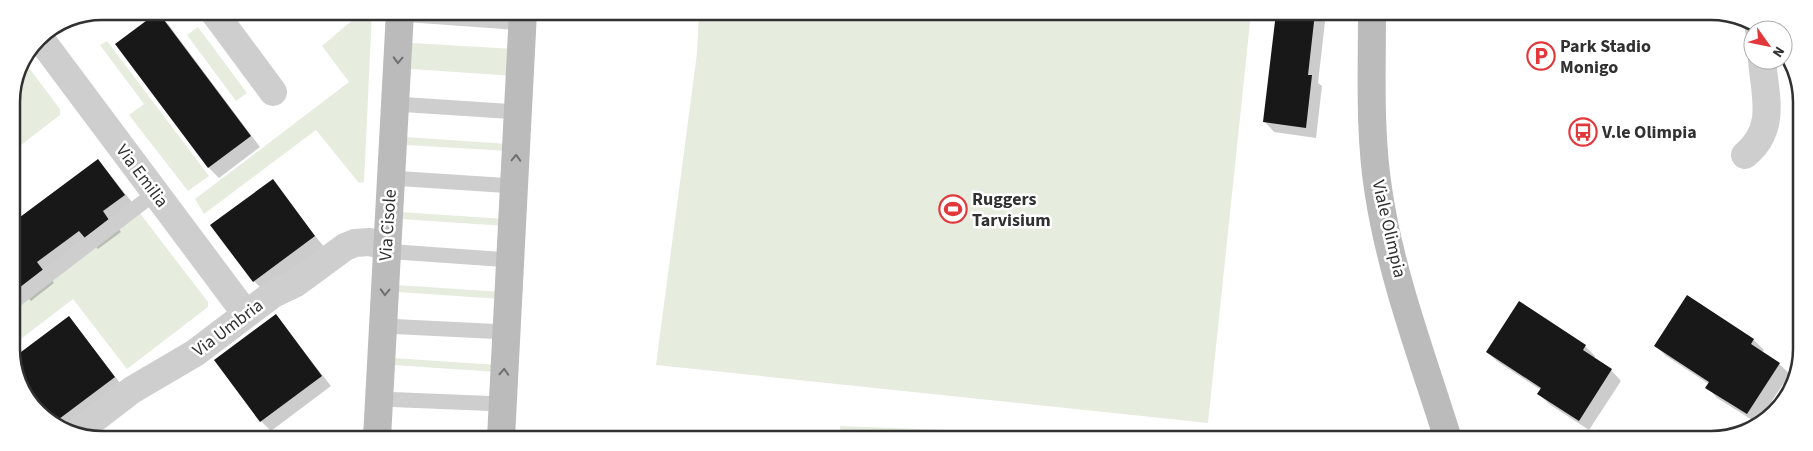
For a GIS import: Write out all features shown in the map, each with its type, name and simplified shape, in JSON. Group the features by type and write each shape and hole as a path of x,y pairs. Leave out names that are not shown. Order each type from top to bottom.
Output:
{"street":[{"path":"221,20 274,92"},
{"name":"Via Cisole","path":"377,431 400,20"},
{"path":"501,431 523,20"},
{"name":"Viale Olimpia","path":"1372,20 1372,127 1379,194 1397,270 1446,431"},
{"name":"Via Emilia","path":"44,45 246,314"},
{"path":"1744,154 1756,145 1767,120 1763,70"},
{"name":"Via Umbria","path":"82,428 132,390 195,353 273,294 296,283 345,247 355,243 370,242 386,247"}],"lane":[{"path":"396,104 518,112"},
{"path":"392,178 515,186"},
{"path":"20,297 156,193"},
{"path":"386,247 397,252 511,260"},
{"path":"384,326 506,332"},
{"path":"379,399 503,404"}],"shaded area":[{"path":"353,20 372,20 364,182 359,183 316,130 204,214 195,199 349,82 322,46"},
{"name":"Ruggers Tarvisium","path":"699,20 1250,20 1208,423 656,365 697,53"},
{"path":"198,27 247,93 236,101 187,35"},
{"path":"107,41 209,176 188,191 129,115 144,104 100,45"},
{"path":"412,43 514,49 513,76 411,69"},
{"path":"28,66 60,109 60,115 20,146 20,97"},
{"path":"405,137 509,144 509,151 405,145"},
{"path":"139,212 208,302 208,307 127,369 73,299 20,340 20,304"},
{"path":"401,212 505,219 505,226 401,219"},
{"path":"397,285 502,292 501,299 397,292"},
{"path":"393,358 498,365 497,372 393,365"},
{"path":"840,426 970,431 840,431"}],"building":[{"path":"147,20 164,20 251,136 208,168 115,44"},
{"path":"1275,20 1314,20 1308,75 1312,75 1306,128 1263,122"},
{"path":"98,159 125,195 103,211 109,220 85,238 79,231 37,262 43,270 20,288 20,217"},
{"path":"273,179 315,236 253,282 210,225"},
{"path":"1687,295 1754,339 1751,344 1780,363 1747,414 1705,388 1709,382 1654,346"},
{"path":"1519,301 1586,345 1583,350 1612,369 1579,421 1537,394 1541,388 1486,352"},
{"path":"276,314 322,376 260,422 214,360"},
{"path":"69,316 115,377 59,419 44,407 28,385 24,375 20,352"}],"place":[{"name":"Park Stadio Monigo","path":"1541,56"},
{"name":"V.le Olimpia","path":"1583,132"},
{"name":"Ruggers Tarvisium","path":"953,209"}]}
